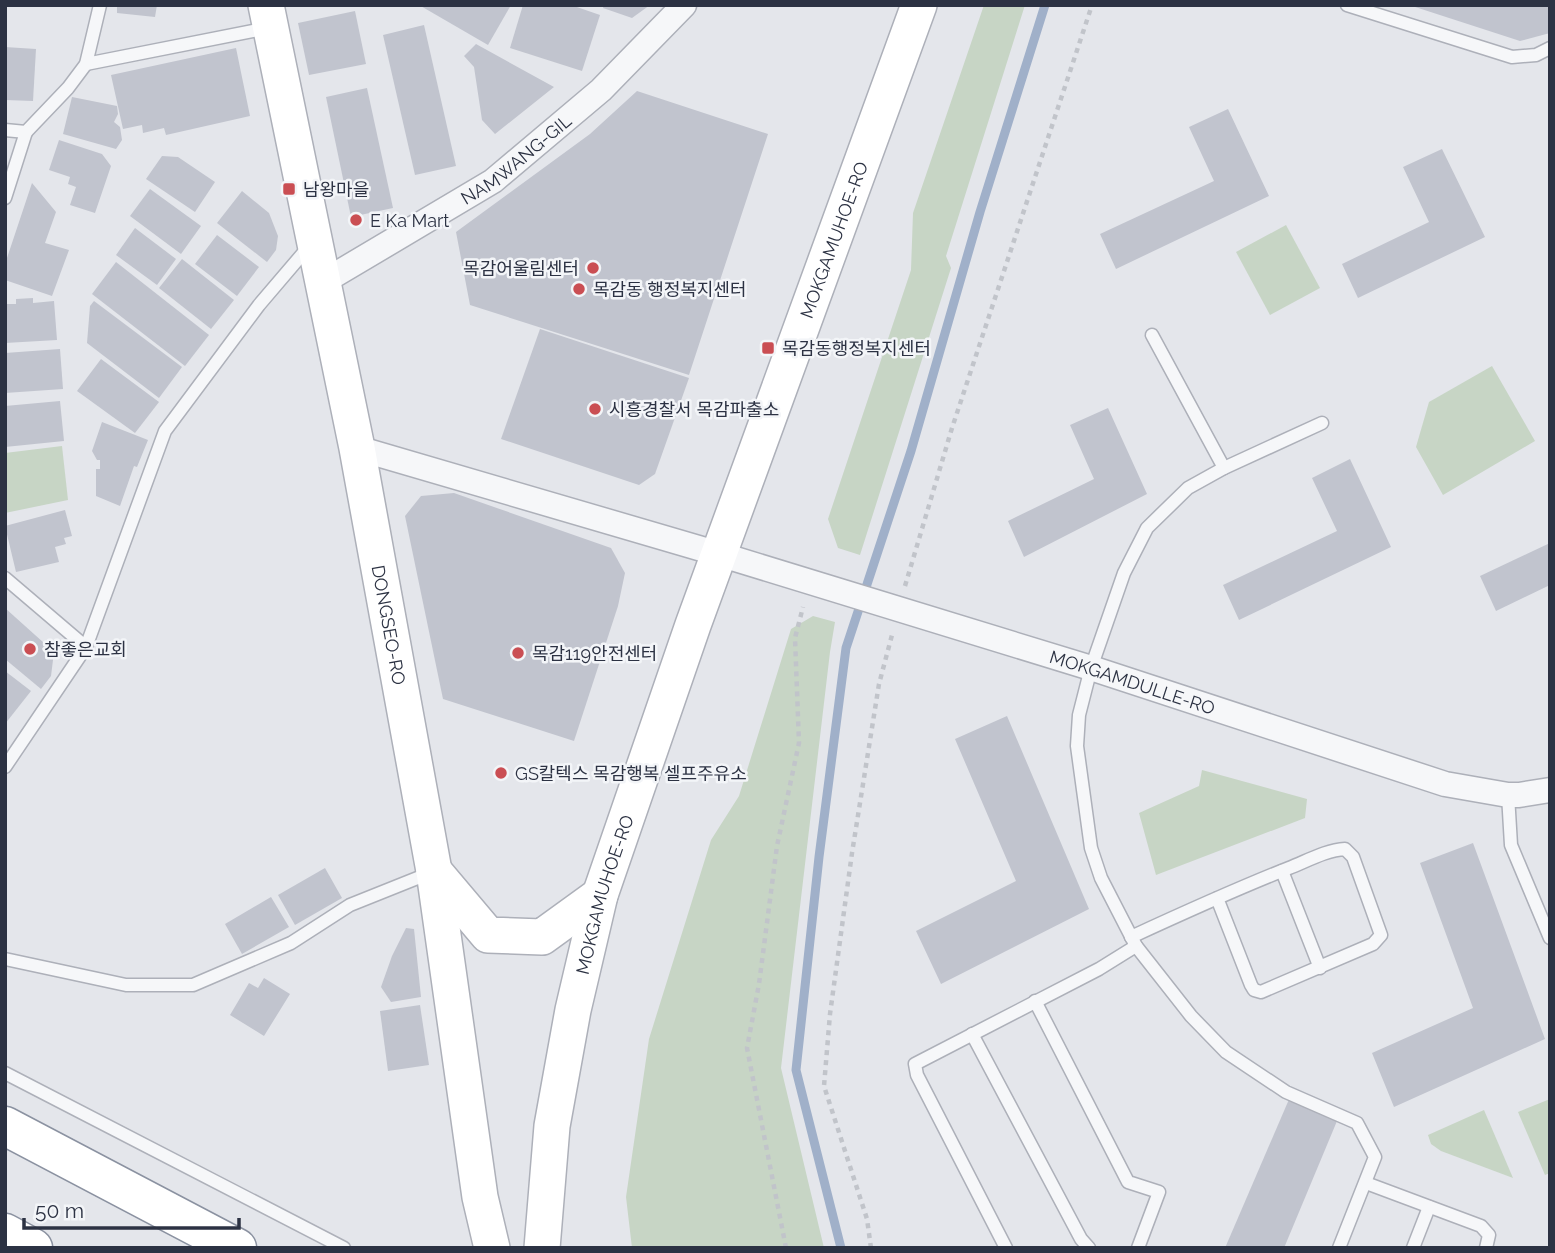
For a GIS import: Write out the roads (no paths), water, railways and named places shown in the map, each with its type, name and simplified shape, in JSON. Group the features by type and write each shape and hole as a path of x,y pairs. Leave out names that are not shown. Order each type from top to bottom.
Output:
{"highway":[{"path":"5,1126 237,1248"},
{"path":"5,1233 33,1248"}],"street":[{"name":"NAMWANG-GIL","path":"323,282 493,181 601,90 684,5"},
{"name":"MOKGAMUHOE-RO","path":"542,1248 552,1126 573,1010 600,895 719,554 919,5"},
{"name":"DONGSEO-RO","path":"269,16 357,448 434,872 480,1197 492,1248"},
{"path":"357,448 719,554"},
{"name":"MOKGAMDULLE-RO","path":"719,554 1091,668 1444,784 1508,795 1550,790"},
{"path":"434,872 488,936 542,937 600,895"}],"lane":[{"path":"5,198 26,132 68,89 86,64 100,5"},
{"path":"1347,5 1512,57 1535,55 1550,48"},
{"path":"86,64 269,16"},
{"path":"5,130 26,132"},
{"path":"5,767 86,647 165,432 259,305 315,238"},
{"path":"1152,335 1224,468"},
{"path":"1322,423 1224,468 1188,488 1147,528 1124,573 1091,668 1079,715 1077,746 1091,848 1101,878 1133,942 1191,1016 1226,1052 1286,1092 1357,1123 1376,1157 1339,1248"},
{"path":"5,578 86,647"},
{"path":"1508,795 1511,845 1550,938"},
{"path":"1006,1248 914,1068 918,1061 1099,968 1133,942 1217,898 1336,849 1345,849 1353,857 1381,935 1373,944 1261,992 1254,989 1217,898"},
{"path":"1282,871 1320,968"},
{"path":"5,959 126,985 193,985 291,943 351,905 434,872"},
{"path":"1035,1001 1128,1182 1158,1192 1138,1248"},
{"path":"972,1034 1081,1239 1090,1248"},
{"path":"5,1073 344,1248"},
{"path":"1366,1183 1486,1229 1489,1235 1486,1248"},
{"path":"1413,1248 1429,1207"}],"waterway":[{"path":"841,1248 796,1070 819,857 846,648 911,451 980,212 1045,5"}],"place":[{"name":"남왕마을","path":"289,189"},
{"name":"E Ka Mart","path":"356,220"},
{"name":"목감어울림센터","path":"593,268"},
{"name":"목감동 행정복지센터","path":"579,289"},
{"name":"목감동행정복지센터","path":"768,348"},
{"name":"시흥경찰서 목감파출소","path":"595,409"},
{"name":"참좋은교회","path":"30,649"},
{"name":"목감119안전센터","path":"518,653"},
{"name":"GS칼텍스 목감행복 셀프주유소","path":"501,773"}]}
